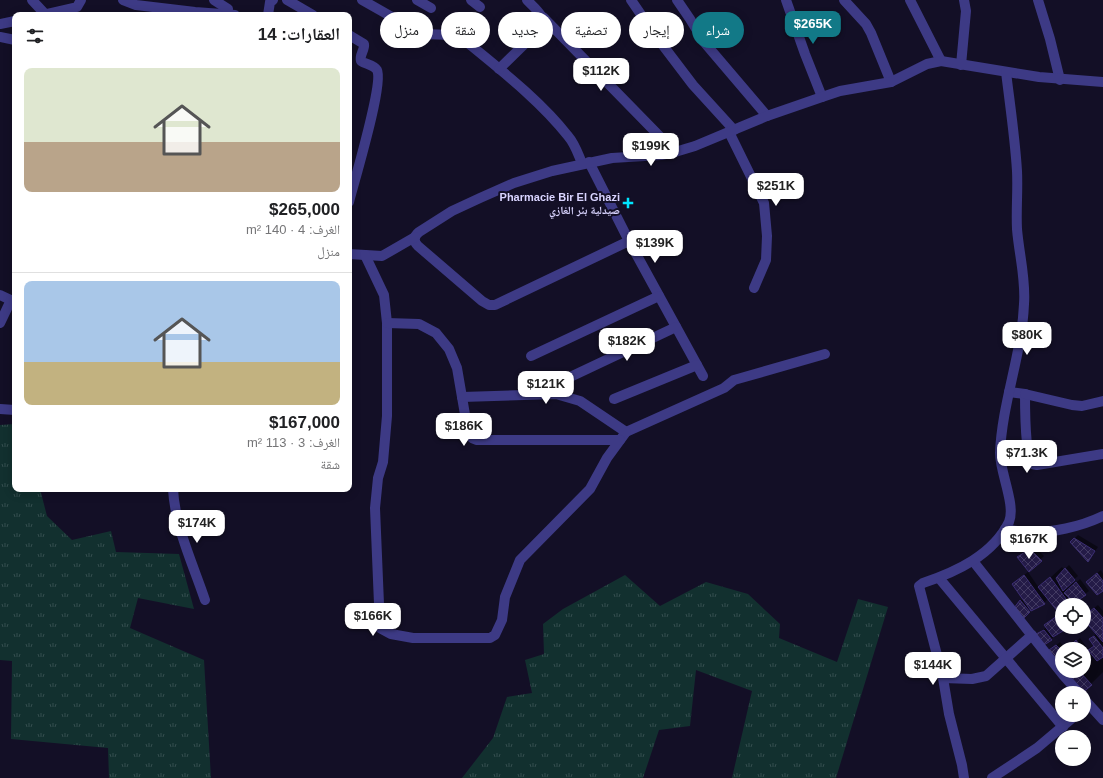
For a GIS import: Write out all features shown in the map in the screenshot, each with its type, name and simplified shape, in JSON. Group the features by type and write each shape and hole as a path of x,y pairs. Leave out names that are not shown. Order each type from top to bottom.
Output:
{"street":[{"path":"32,0 41,12"},
{"path":"123,0 136,5 195,12"},
{"path":"214,0 225,6 230,12"},
{"path":"268,12 270,2 273,0"},
{"path":"287,0 308,12"},
{"path":"362,0 422,34 459,36 499,69 546,112 569,136 586,163 703,376"},
{"path":"417,0 430,8"},
{"path":"527,0 538,12"},
{"path":"630,0 693,85 732,131 764,203 767,236 766,260 754,288"},
{"path":"677,0 704,42 767,116"},
{"path":"786,0 822,97"},
{"path":"844,0 866,24 891,82"},
{"path":"910,0 941,61"},
{"path":"961,65 966,11 964,0"},
{"path":"1038,0 1050,39 1060,80"},
{"path":"55,12 78,6"},
{"path":"0,24 12,22"},
{"path":"553,27 675,152"},
{"path":"0,36 12,39"},
{"path":"352,37 364,44 360,57 361,61 375,68 377,72 376,97 352,190"},
{"path":"499,69 521,48"},
{"path":"352,254 375,256 388,254 452,211 514,184 552,170 612,158 661,155 675,152 695,146 767,116 840,91 891,82 927,64 941,61 1060,80 1103,82"},
{"path":"964,778 949,714 943,678 919,587 923,583 939,578 973,561 993,545 1010,520 1011,510 1000,455 1004,420 1022,323 1024,303 1017,220 1016,162 1006,72"},
{"path":"415,237 416,244 482,301 489,305 495,305 629,241"},
{"path":"365,255 384,295 387,323 387,416 383,462 378,478 375,508 380,628 391,634 413,638 490,638 494,635 502,620 505,597 520,560 590,489 607,458 623,436"},
{"path":"0,295 12,301"},
{"path":"531,356 659,296"},
{"path":"0,324 12,303"},
{"path":"387,323 419,324 436,333 449,349 457,368 468,432 472,438 477,440 623,436 724,388 734,380 825,354"},
{"path":"568,378 676,327"},
{"path":"614,399 697,365"},
{"path":"1009,392 1082,406 1103,401"},
{"path":"462,397 556,394 580,401 623,436"},
{"path":"1025,394 1026,426 1032,464 1037,465 1103,454"},
{"path":"0,409 12,410"},
{"path":"173,492 178,523 205,600"},
{"path":"1005,529 1026,532 1049,531 1074,527 1103,516"},
{"path":"973,561 1073,686"},
{"path":"939,578 1063,727"},
{"path":"943,678 972,678 986,676 1032,635"},
{"path":"1091,709 1103,720"},
{"path":"992,778 1037,748 1068,722"}],"green space":[{"path":"12,424 12,492 41,492 47,516 72,540 111,531 116,552 179,554 194,609 138,598 130,628 204,660 211,778 109,778 108,748 11,739 12,661 0,660 0,425"},
{"path":"625,575 660,606 706,582 748,594 780,624 779,638 837,662 858,599 888,607 836,778 732,778 752,691 696,670 690,726 659,730 643,778 462,778 493,738 507,697 532,693 525,660 544,654 543,624 563,609"}],"building":[{"path":"1074,538 1095,551 1088,562 1070,542"},
{"path":"1030,549 1042,561 1029,572 1017,557"},
{"path":"1065,568 1075,580 1063,591 1056,578"},
{"path":"1097,573 1103,581 1103,591 1097,595 1086,582"},
{"path":"1024,575 1045,604 1031,611 1012,584"},
{"path":"1050,577 1065,598 1055,598 1055,608 1038,587"},
{"path":"1076,582 1086,595 1082,598 1069,598 1064,593"},
{"path":"1020,600 1030,612 1024,618 1014,608"},
{"path":"1094,608 1103,618 1103,642 1091,628 1091,610"},
{"path":"1055,617 1055,634 1058,634 1053,637 1044,625"},
{"path":"1044,630 1052,640 1044,645 1036,634"},
{"path":"1094,636 1103,648 1103,657 1097,661 1091,654 1091,648 1094,646 1089,639"},
{"path":"1055,646 1055,658 1049,650"},
{"path":"1071,678 1086,678 1092,685 1091,686 1077,686"}],"place":[{"name":"Pharmacie Bir El Ghazi صيدلية بئر الغازي","path":"628,203"}]}
